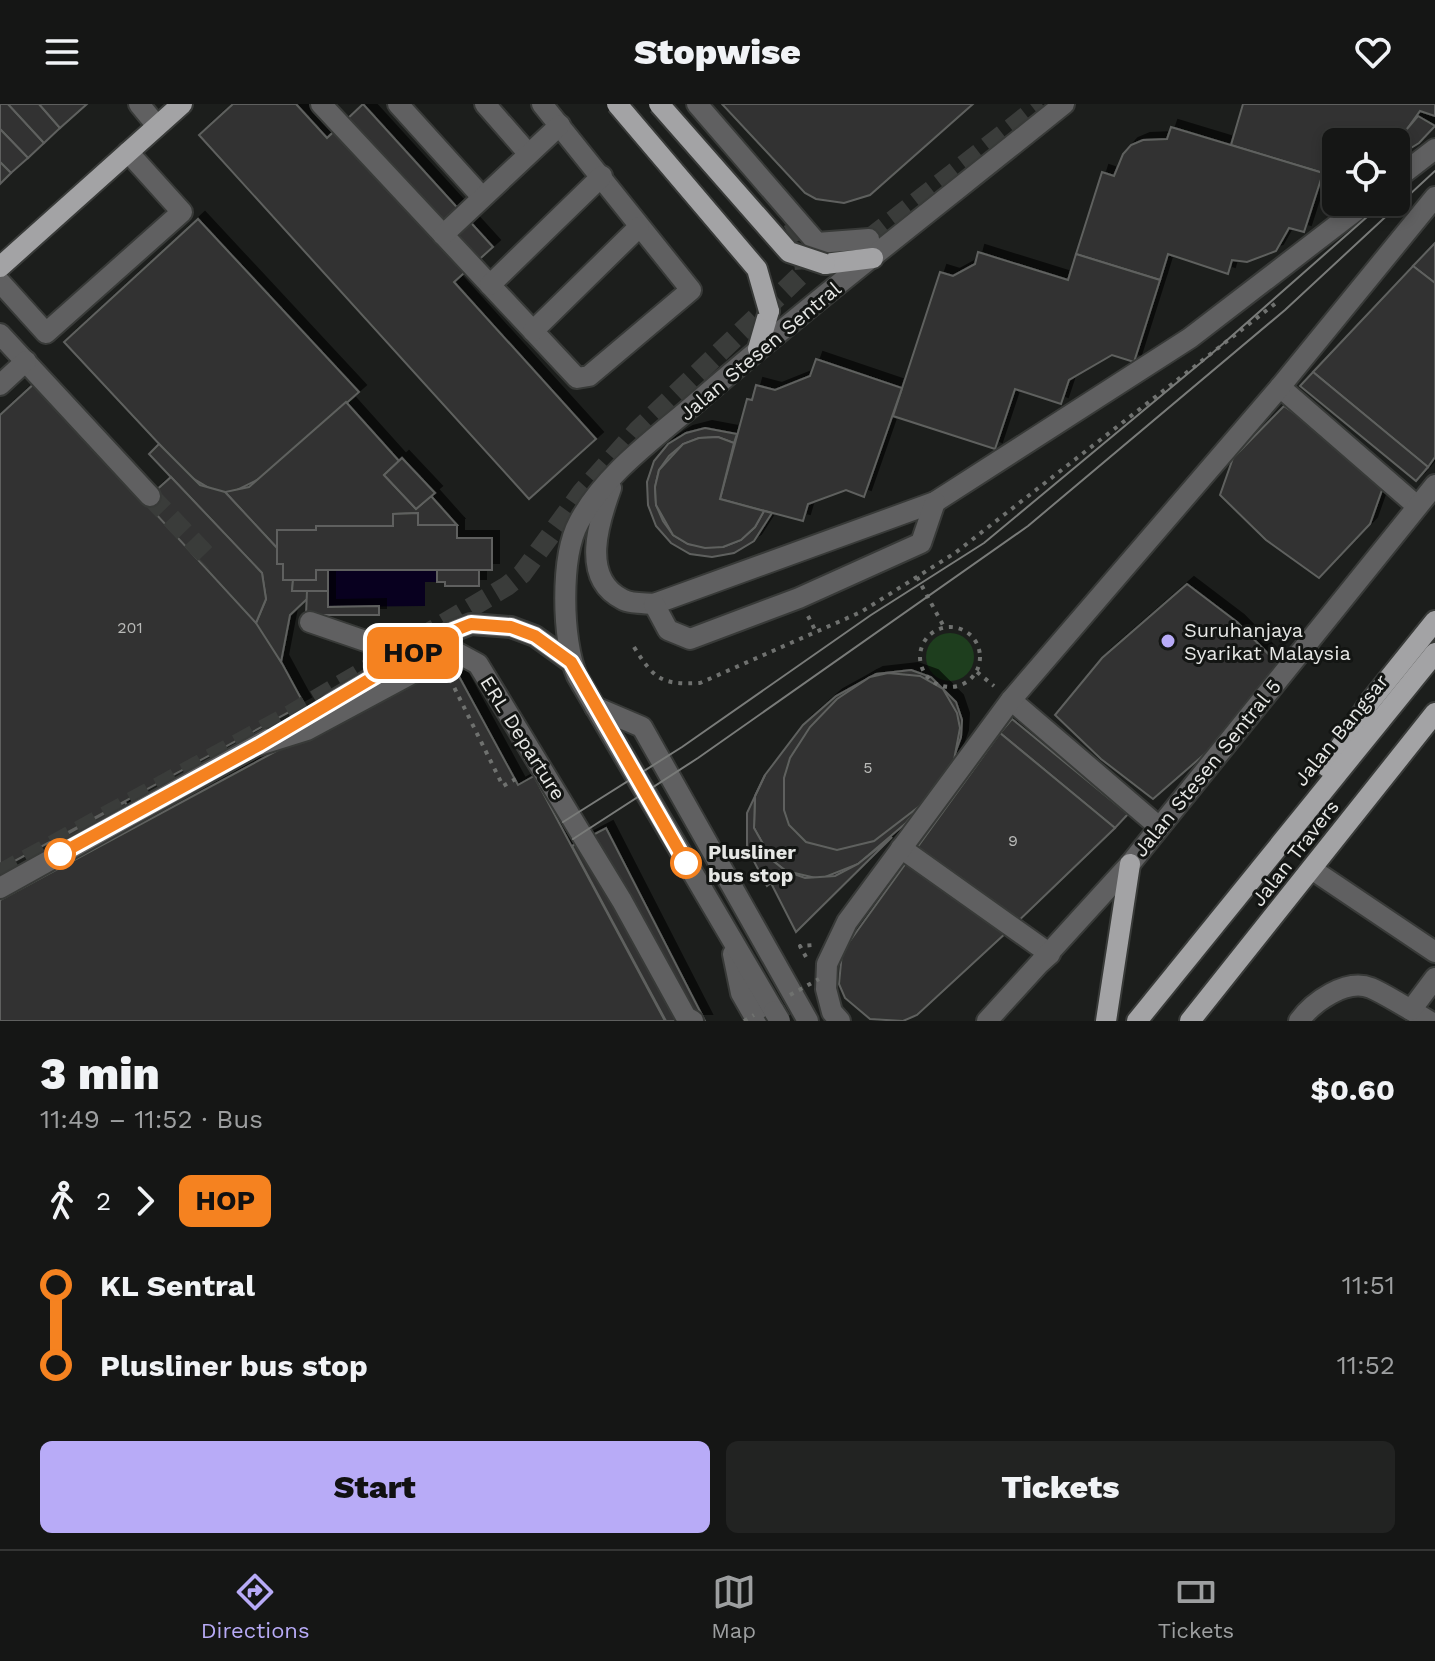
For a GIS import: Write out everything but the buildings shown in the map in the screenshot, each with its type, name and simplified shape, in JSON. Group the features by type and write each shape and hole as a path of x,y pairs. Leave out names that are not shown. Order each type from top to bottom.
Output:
{"main road":[{"path":"0,267 182,104"},
{"path":"617,104 757,269 769,311 758,349"},
{"path":"659,104 789,252 825,264 871,248"},
{"path":"1258,870 1369,703 1435,621"},
{"name":"Jalan Bangsar","path":"1285,837 1435,653"},
{"name":"Jalan Travers","path":"1190,1021 1435,713"},
{"name":"Jalan Travers","path":"1137,1021 1285,837"},
{"path":"1106,1021 1130,864"}],"street":[{"path":"139,104 157,126"},
{"path":"350,104 328,111 577,378 589,376 691,290 542,104"},
{"path":"398,104 482,197"},
{"path":"485,104 527,152"},
{"path":"697,104 817,243 871,248"},
{"name":"Jalan Stesen Sentral","path":"770,1018 729,936 571,662 566,576 570,546 579,522 617,473 871,248 1057,106"},
{"path":"443,235 527,152 560,125"},
{"path":"1410,168 1435,149"},
{"path":"0,282 46,333 182,212 128,152"},
{"path":"490,285 602,176"},
{"path":"840,1021 832,1012 826,989 827,964 847,922 1011,700 1280,387 1435,197"},
{"path":"617,473 598,524 595,558 605,581 622,599 654,604 935,502 1190,338 1349,216"},
{"path":"533,331 639,227"},
{"path":"0,334 150,496"},
{"path":"0,385 26,361"},
{"path":"1280,387 1417,506"},
{"name":"Jalan Stesen Sentral 5","path":"1050,954 1130,864 1435,485"},
{"path":"654,604 668,630 690,639 799,598 921,543 935,502"},
{"path":"310,622 409,656"},
{"name":"Jalan Stesen Sentral","path":"0,888 259,745 448,633 471,624 489,623 535,636 571,662"},
{"name":"ERL Departure","path":"259,745 307,730 454,651 478,664 622,901 686,1017 693,1021"},
{"path":"1011,700 1158,826"},
{"path":"595,707 642,727 808,1021"},
{"path":"901,848 1050,954"},
{"path":"1313,870 1435,952"},
{"path":"970,1021 1050,954"},
{"path":"987,1021 1050,954"},
{"path":"1411,1010 1435,978"},
{"path":"1299,1021 1323,998 1345,988 1368,986 1429,1021"}],"path":[{"path":"634,647 650,674 673,684 700,683 861,612 955,553 1285,296"},
{"path":"917,577 944,627"},
{"path":"944,627 964,630 977,643 981,653 980,663 971,680 952,688 932,682 925,675 919,656 927,637 944,627"},
{"path":"445,669 473,730"}],"green space":[{"path":"950,633 967,640 974,657 967,674 950,681 933,674 926,657 933,640"}],"shaded area":[{"path":"328,570 437,570 437,582 425,582 425,606 328,607"}],"tunnel":[{"path":"869,239 1042,104"},
{"path":"0,874 290,715 507,586 522,574 582,492 638,430 805,271 802,240 791,218"},
{"path":"150,496 207,556 201,562"}],"tram line":[{"path":"573,839 698,758 1028,526 1285,310 1435,171"},
{"path":"563,822 682,747 871,615 984,543 1209,356 1368,216"}],"bus line":[{"name":"HOP","path":"60,854 259,745 448,633 471,624 489,623 535,636 571,662 686,863"}],"place":[{"name":"Suruhanjaya Syarikat Malaysia","path":"1168,641"},
{"name":"Plusliner bus stop","path":"686,863"}]}
